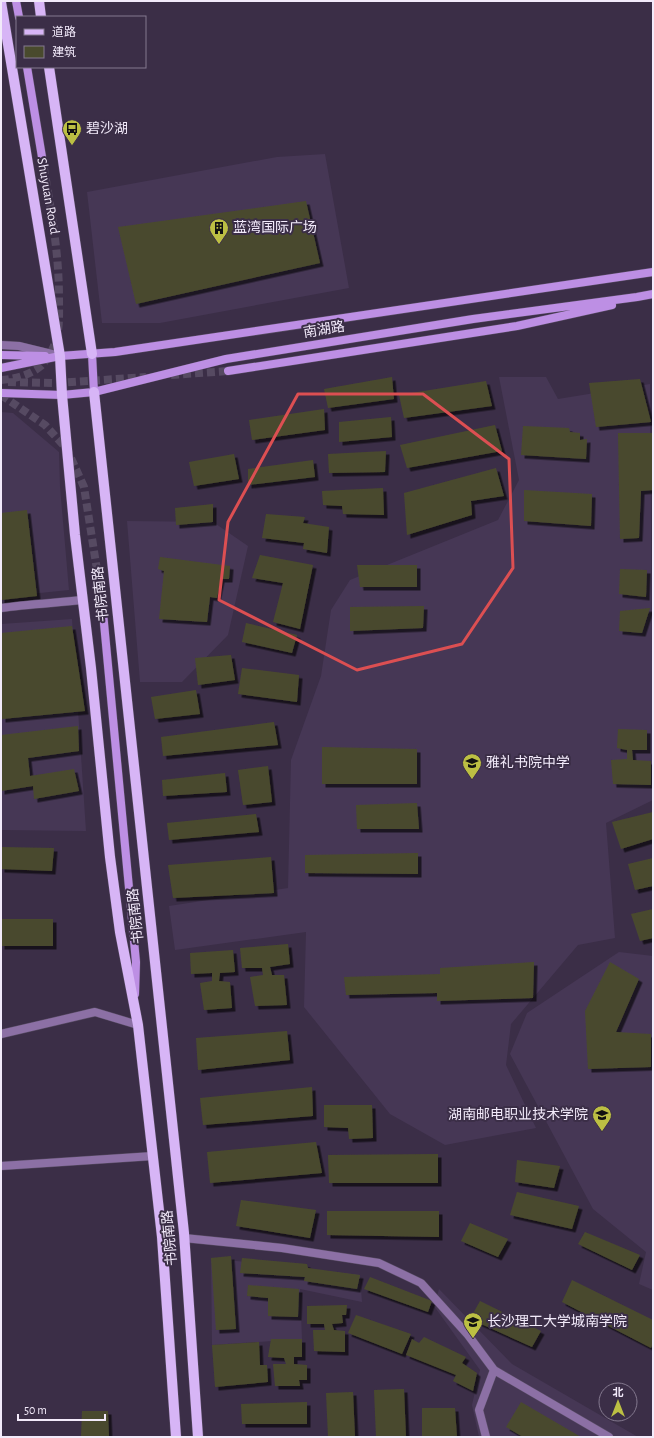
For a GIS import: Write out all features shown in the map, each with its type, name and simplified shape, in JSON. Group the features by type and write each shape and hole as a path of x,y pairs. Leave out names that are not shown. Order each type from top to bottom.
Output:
{"main road":[{"path":"16,1 19,16"},
{"path":"39,1 41,16"},
{"name":"Shuyuan Road","path":"1,2 60,356 62,395"},
{"path":"27,68 42,157"},
{"name":"Shuyuan Road","path":"48,68 92,354"},
{"name":"南湖路","path":"1,368 60,356 115,352 653,272"},
{"name":"南湖路","path":"1,393 62,395 94,392 226,359 473,319 653,294"},
{"path":"228,371 517,326 599,308 637,297"},
{"path":"92,354 94,392"},
{"path":"1,355 60,356"},
{"name":"书院南路","path":"94,392 184,1238 198,1437"},
{"name":"书院南路","path":"62,395 110,857 120,932 135,1003 162,1237 176,1437"},
{"path":"102,602 135,954 135,1003"}],"street":[{"path":"1,345 19,346 60,356"},
{"path":"1,608 25,604 54,604 83,600"},
{"path":"1,1034 95,1012 138,1025"},
{"path":"1,1166 153,1156"},
{"path":"184,1238 282,1248 378,1263 421,1283 468,1335 494,1370 609,1437"},
{"path":"486,1437 479,1410 494,1370"}],"highlighted area":[{"path":"298,394 423,394 509,459 513,568 462,644 357,670 219,600 228,522"}],"shaded area":[{"path":"325,154 349,288 160,323 102,323 87,192 277,157"},
{"name":"雅礼书院中学","path":"499,377 546,377 558,399 650,384 653,800 606,823 615,938 578,945 511,1024 506,1065 536,1128 445,1145 390,1114 304,1007 306,932 175,950 169,906 288,888 291,760 321,676 331,610 350,580 498,520 519,480"},
{"path":"1,412 13,413 59,452 60,487 69,590 1,597"},
{"path":"127,521 213,522 248,546 228,635 182,682 140,682"},
{"path":"72,619 86,831 1,830 1,624"},
{"name":"湖南邮电职业技术学院","path":"619,952 653,956 653,1290 639,1284 646,1252 593,1209 510,1054 527,1013"},
{"path":"211,1258 360,1275 362,1302 300,1289 302,1339 212,1345"},
{"name":"长沙理工大学城南学院","path":"439,1289 512,1364 598,1414 598,1422 612,1422 638,1437 479,1437 472,1405 480,1370 434,1306"}],"building":[{"name":"蓝湾国际广场","path":"306,201 320,263 136,304 118,227"},
{"path":"392,377 394,399 328,408 324,389"},
{"path":"640,379 651,422 596,427 589,383"},
{"path":"486,381 492,406 404,418 399,395"},
{"path":"324,409 325,430 252,440 249,420"},
{"path":"391,417 392,437 339,442 339,422"},
{"path":"495,425 502,451 407,468 400,445"},
{"path":"523,426 569,428 570,432 580,433 580,440 587,439 586,459 521,455"},
{"path":"618,433 653,433 653,490 641,491 639,538 620,539"},
{"path":"386,451 385,472 329,473 328,454"},
{"path":"234,454 239,479 194,486 189,462"},
{"path":"313,460 315,477 248,485 248,469"},
{"path":"496,468 504,496 471,501 472,515 407,535 404,493"},
{"path":"383,488 384,515 343,514 342,506 323,505 322,491"},
{"path":"524,490 592,494 591,526 524,521"},
{"path":"213,504 213,522 176,525 175,508"},
{"path":"27,510 37,596 1,600 1,513"},
{"path":"266,514 305,517 303,523 329,527 327,553 303,549 304,543 262,538"},
{"path":"260,555 313,565 300,629 273,622 283,583 252,578"},
{"path":"160,557 230,566 229,579 221,579 217,598 210,597 207,622 159,619 164,571 158,569"},
{"path":"357,565 417,565 417,587 360,587"},
{"path":"620,569 647,570 646,597 619,594"},
{"path":"424,606 423,628 350,631 350,607"},
{"path":"650,608 642,633 619,631 620,611"},
{"path":"246,623 297,635 292,653 242,642"},
{"path":"72,626 85,711 2,719 1,633"},
{"path":"231,655 235,680 198,685 195,658"},
{"path":"242,668 299,675 297,702 238,694"},
{"path":"196,690 200,714 155,719 151,697"},
{"path":"274,722 278,745 163,756 161,737"},
{"path":"78,726 79,751 28,758 30,776 74,769 79,791 34,799 33,786 1,791 1,735"},
{"path":"618,729 647,730 647,750 632,750 633,760 651,761 651,785 613,784 611,760 627,759 627,750 617,748"},
{"path":"322,747 417,749 417,784 322,784"},
{"path":"268,766 272,802 243,805 238,770"},
{"path":"225,773 227,792 163,796 162,780"},
{"path":"417,803 419,829 357,829 356,805"},
{"path":"653,812 653,839 621,849 612,822"},
{"path":"256,814 259,832 169,840 167,823"},
{"path":"1,847 54,848 52,871 1,869"},
{"path":"418,853 418,874 305,873 305,855"},
{"path":"271,857 274,893 173,898 168,865"},
{"path":"653,858 653,886 635,890 628,864"},
{"path":"653,909 653,938 640,941 631,914"},
{"path":"1,919 53,919 53,946 1,946"},
{"path":"288,944 290,964 270,967 272,975 284,975 287,1005 255,1006 250,977 263,975 262,968 242,968 240,948"},
{"path":"233,950 235,972 220,973 219,981 230,982 232,1008 204,1010 200,983 212,981 212,973 191,974 190,953"},
{"path":"534,962 533,998 437,1001 437,993 346,995 344,977 440,974 440,968"},
{"path":"610,962 639,979 616,1032 651,1034 651,1067 588,1069 585,1011"},
{"path":"287,1031 290,1060 198,1070 196,1038"},
{"path":"312,1087 313,1116 203,1125 200,1098"},
{"path":"324,1105 372,1105 373,1138 349,1139 348,1128 324,1127"},
{"path":"316,1142 322,1173 210,1183 207,1152"},
{"path":"438,1154 438,1183 329,1183 328,1155"},
{"path":"517,1160 560,1166 554,1188 515,1182"},
{"path":"517,1192 579,1206 572,1229 510,1215"},
{"path":"241,1200 316,1210 310,1238 236,1226"},
{"path":"327,1211 439,1211 439,1237 327,1235"},
{"path":"470,1223 508,1239 498,1257 461,1241"},
{"path":"585,1232 640,1255 632,1270 578,1244"},
{"path":"231,1256 236,1329 216,1330 211,1258"},
{"path":"242,1258 307,1264 308,1268 360,1275 357,1289 304,1281 305,1277 240,1273"},
{"path":"370,1277 432,1301 428,1312 364,1289"},
{"path":"572,1280 653,1320 653,1344 651,1348 562,1302"},
{"path":"248,1285 299,1289 298,1317 268,1316 268,1298 247,1296"},
{"path":"480,1301 541,1331 532,1347 470,1319"},
{"path":"347,1305 346,1315 342,1315 343,1323 332,1324 334,1330 345,1331 345,1352 314,1351 313,1330 325,1330 324,1324 307,1324 307,1306"},
{"path":"356,1315 411,1334 402,1354 348,1333"},
{"path":"424,1337 466,1357 462,1363 477,1373 473,1391 453,1381 456,1375 406,1355 412,1339 419,1343"},
{"path":"271,1339 302,1339 302,1357 294,1357 294,1364 307,1365 307,1380 299,1380 300,1386 275,1386 273,1364 286,1364 284,1358 268,1357"},
{"path":"259,1342 260,1365 267,1365 268,1382 215,1387 212,1345"},
{"path":"404,1389 406,1437 376,1437 374,1390"},
{"path":"353,1392 355,1437 328,1437 326,1393"},
{"path":"307,1402 307,1424 242,1424 241,1404"},
{"path":"521,1402 581,1437 523,1437 506,1427"},
{"path":"422,1408 455,1408 457,1437 422,1437"},
{"path":"82,1411 108,1411 109,1437 81,1437"}],"tunnel":[{"path":"1,380 22,376 41,366 46,361 52,350 57,335 59,324 59,279 54,227 42,157"},
{"path":"171,375 228,371"},
{"path":"8,382 58,383 146,377"},
{"path":"1,395 45,425 67,449 84,487 102,602"}],"place":[{"name":"碧沙湖","path":"72,146"},
{"name":"蓝湾国际广场","path":"219,245"},
{"name":"雅礼书院中学","path":"472,780"},
{"name":"湖南邮电职业技术学院","path":"602,1132"},
{"name":"长沙理工大学城南学院","path":"473,1339"}]}
